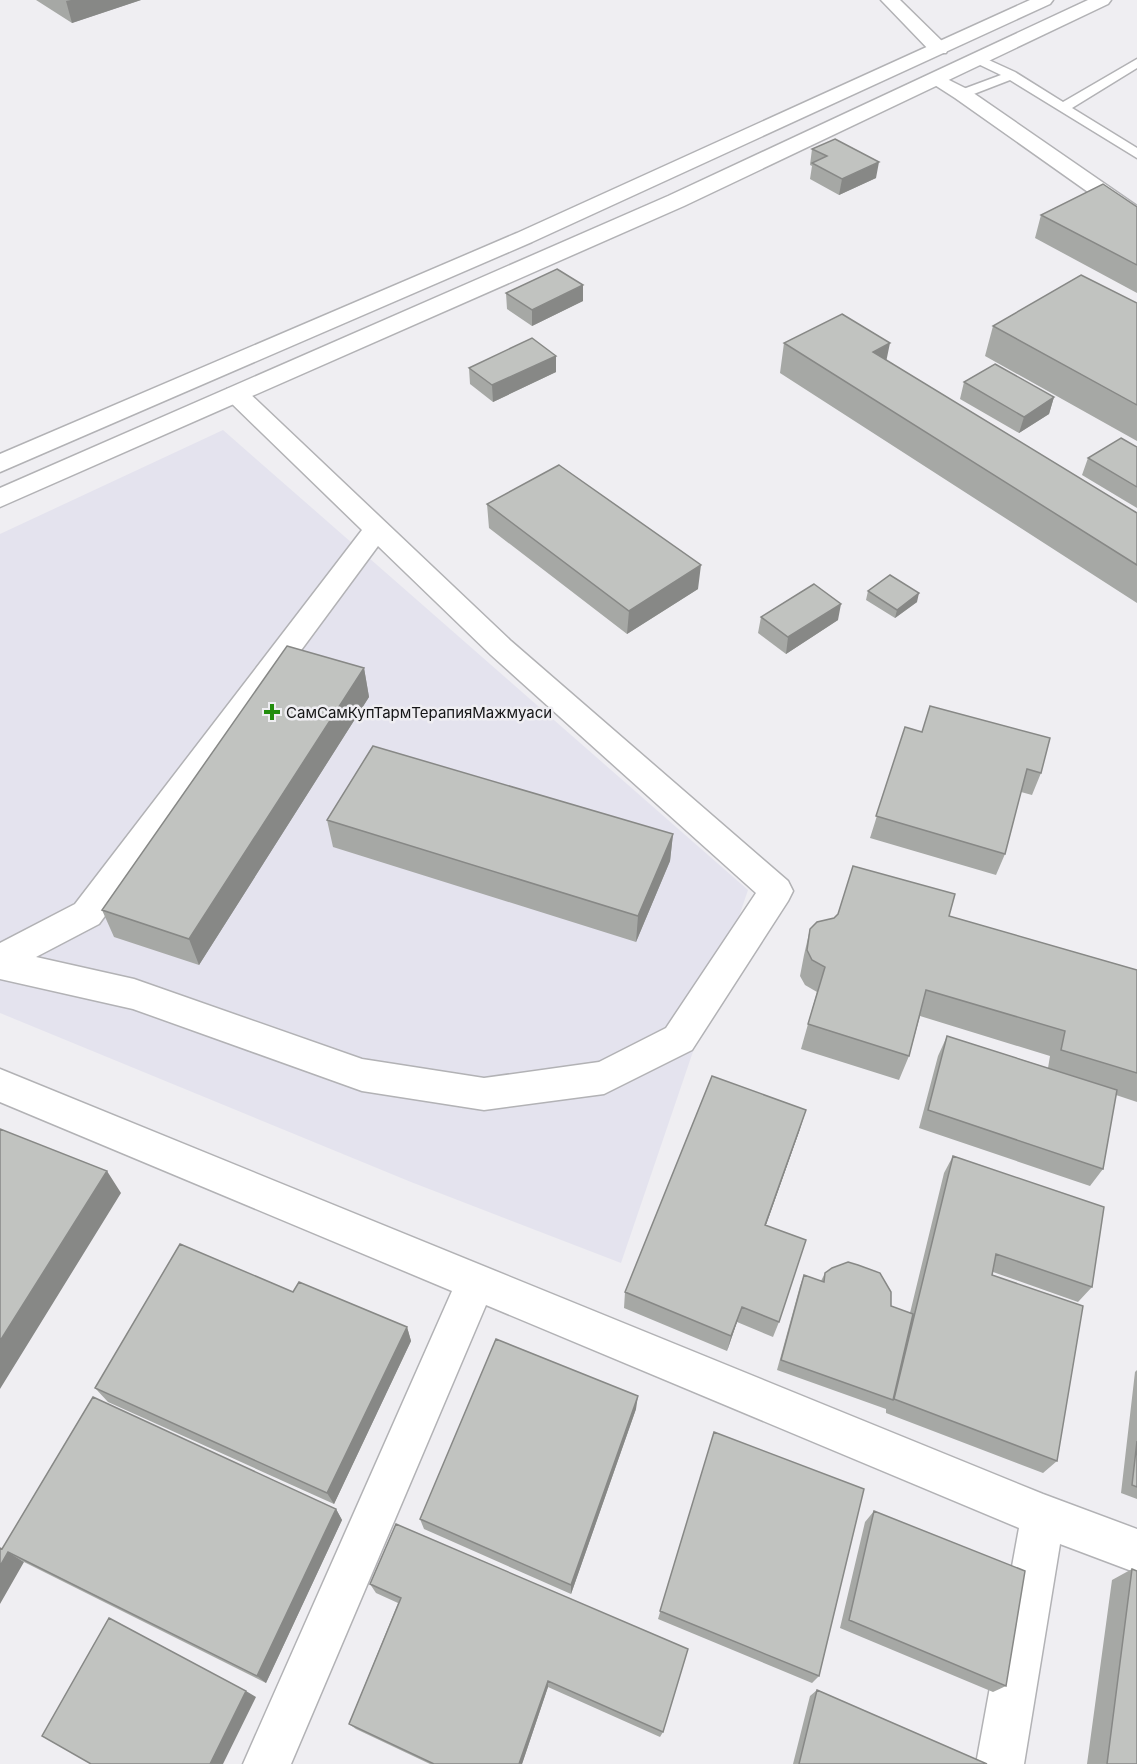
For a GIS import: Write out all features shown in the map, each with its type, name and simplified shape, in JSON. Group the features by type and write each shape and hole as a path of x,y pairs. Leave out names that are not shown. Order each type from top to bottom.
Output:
{"street":[{"path":"890,0 939,49"},
{"path":"0,464 279,347 603,204 1044,0"},
{"path":"0,498 443,305 937,80 1102,0"},
{"path":"937,80 962,94 1137,216"},
{"path":"0,962 134,994 362,1075 484,1094 604,1078 679,1039 776,891 501,648 236,394"},
{"path":"0,962 87,914 377,529"},
{"path":"0,1085 1043,1516 1137,1551"},
{"path":"267,1764 476,1283"},
{"path":"1000,1764 1043,1516"}],"lane":[{"path":"980,60 1011,75 1062,108 1133,147"},
{"path":"1062,108 1137,63"},
{"path":"962,94 1011,75"}],"shaded area":[{"name":"СамСамКупТармТерапияМажмуаси","path":"223,430 748,890 621,1263 411,1182 0,1013 0,534"}],"building":[{"path":"835,139 879,162 842,179 812,163 827,156 812,149"},
{"path":"1103,184 1137,207 1137,265 1041,215"},
{"path":"557,269 583,285 532,310 506,293"},
{"path":"1081,275 1137,303 1137,405 993,326"},
{"path":"842,314 890,343 873,352 1137,513 1137,565 784,343"},
{"path":"532,338 556,356 492,385 469,368"},
{"path":"995,364 1054,397 1024,417 964,382"},
{"path":"1121,438 1137,447 1137,487 1088,458"},
{"path":"559,465 701,565 629,611 487,504"},
{"path":"890,575 919,593 897,610 868,591"},
{"path":"814,584 841,604 788,637 761,617"},
{"path":"287,646 364,668 189,939 102,910"},
{"path":"930,706 1050,738 1041,773 1027,769 1005,854 876,816 905,727 922,732"},
{"path":"373,746 673,834 638,916 327,820"},
{"path":"853,866 955,894 949,916 1137,970 1137,1073 1061,1050 1065,1031 926,990 909,1056 808,1024 825,967 812,960 807,950 810,929 817,922 834,918 838,914"},
{"path":"947,1036 1117,1090 1103,1169 928,1110"},
{"path":"712,1076 806,1110 765,1225 806,1240 779,1322 742,1307 731,1336 625,1292"},
{"path":"0,1129 107,1171 0,1341"},
{"path":"953,1156 1104,1207 1092,1287 996,1254 992,1275 1083,1306 1057,1461 894,1399"},
{"path":"180,1244 293,1292 299,1282 407,1327 327,1493 95,1388"},
{"path":"848,1262 880,1273 891,1292 891,1306 913,1314 893,1400 781,1360 804,1275 824,1282 825,1273"},
{"path":"496,1339 638,1396 571,1585 420,1519"},
{"path":"93,1397 336,1509 257,1676 8,1552 0,1566 0,1548 2,1549"},
{"path":"714,1432 864,1489 819,1676 660,1611"},
{"path":"1137,1441 1137,1487 1132,1485"},
{"path":"874,1511 1025,1571 1006,1686 849,1620"},
{"path":"396,1524 688,1649 663,1732 548,1681 519,1764 434,1764 349,1724 401,1598 370,1584"},
{"path":"1132,1569 1137,1571 1137,1764 1107,1764"},
{"path":"109,1618 246,1691 210,1764 91,1764 42,1736"},
{"path":"817,1690 987,1764 799,1764"}],"place":[{"name":"СамСамКупТармТерапияМажмуаси","path":"272,712"}]}
